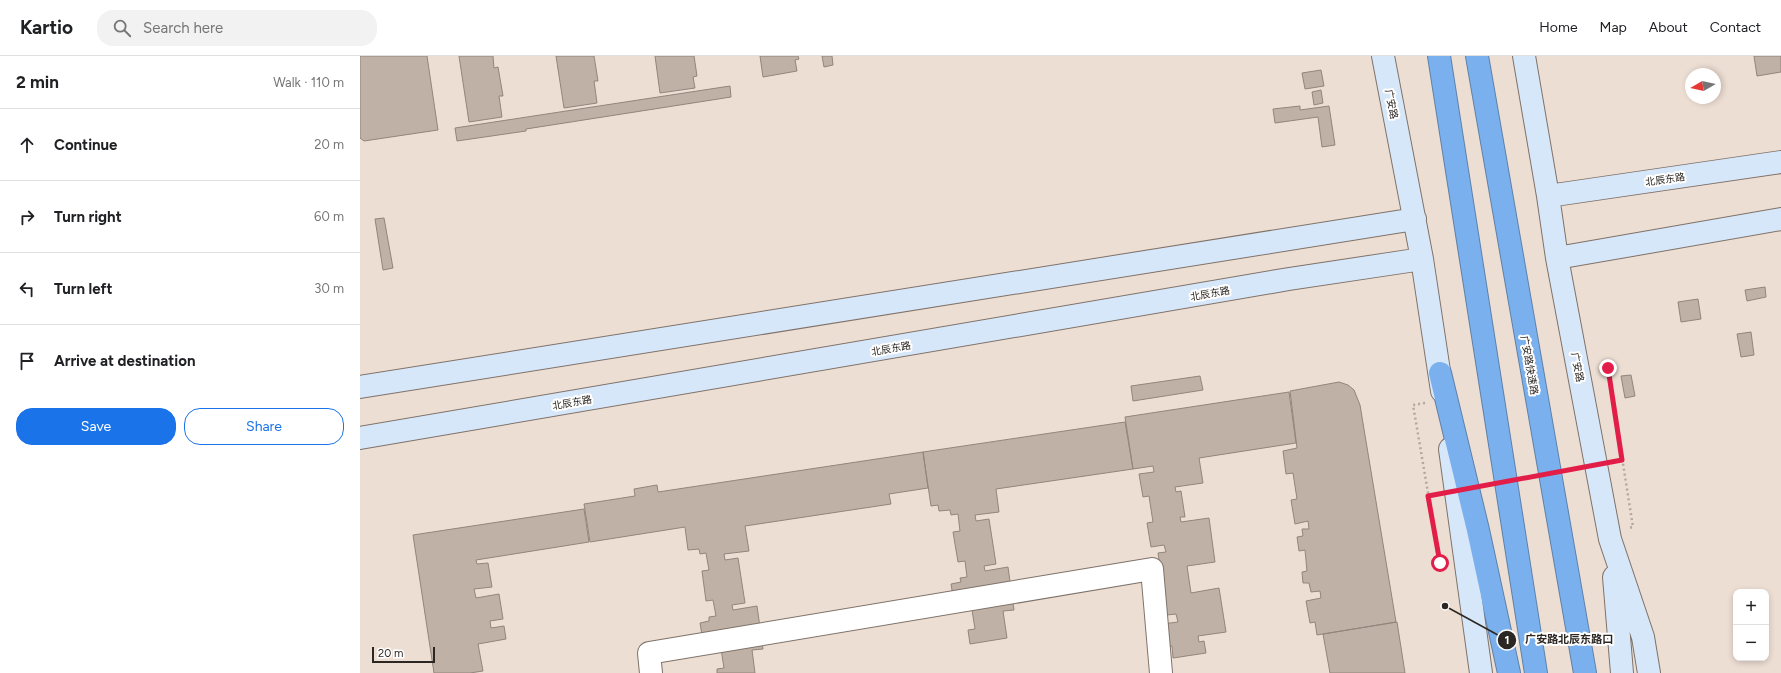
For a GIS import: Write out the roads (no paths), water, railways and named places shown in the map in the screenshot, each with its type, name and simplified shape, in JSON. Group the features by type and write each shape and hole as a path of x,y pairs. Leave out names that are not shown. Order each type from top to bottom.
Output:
{"highway":[{"path":"1439,56 1536,673"},
{"name":"广安路快速路","path":"1477,56 1585,673"},
{"path":"1440,373 1478,530 1509,673"}],"street":[{"name":"广安路","path":"1383,56 1422,258 1440,373 1481,673"},
{"name":"广安路","path":"1524,56 1557,258 1610,539 1643,637 1649,673"},
{"name":"北辰东路","path":"1548,196 1781,162"},
{"path":"360,387 1415,219"},
{"path":"1557,258 1781,219"},
{"name":"北辰东路","path":"360,438 1289,279 1422,258"},
{"path":"1610,539 1622,673"},
{"path":"651,673 649,653 1152,569 1161,673"}],"place":[{"name":"广安路北辰东路口","path":"1445,606"}]}
